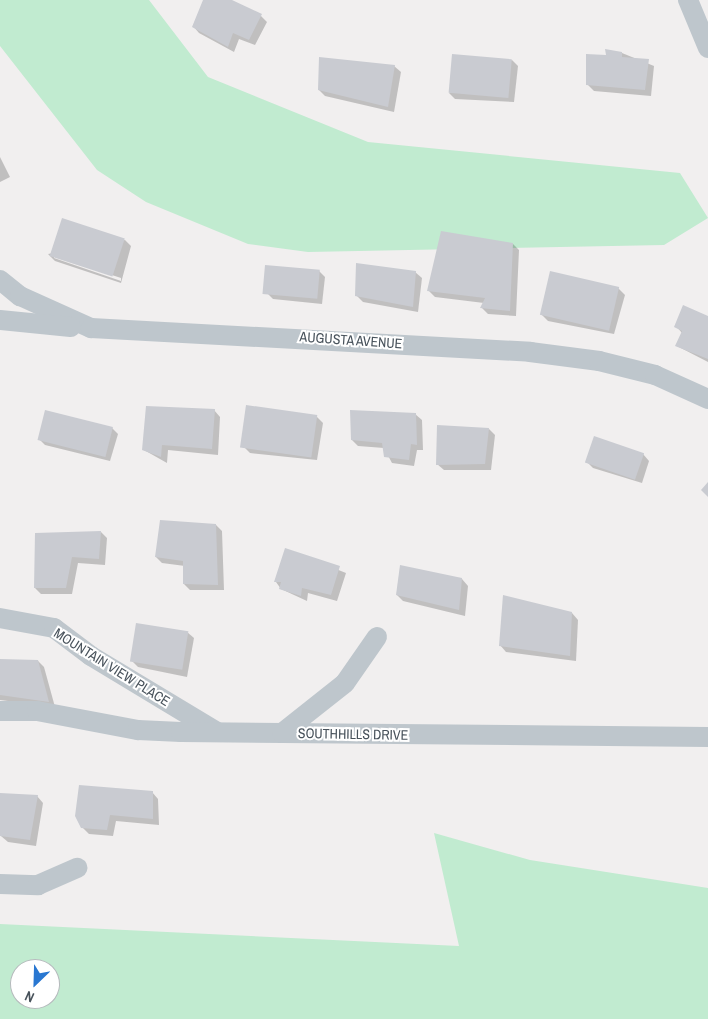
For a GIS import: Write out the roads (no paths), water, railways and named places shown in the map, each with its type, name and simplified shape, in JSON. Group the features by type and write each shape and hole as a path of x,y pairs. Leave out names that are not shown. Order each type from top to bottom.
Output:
{"street":[{"path":"688,0 708,48"},
{"name":"AUGUSTA AVENUE","path":"0,280 20,296 91,328 530,352 599,361 655,375 708,399"},
{"path":"0,320 91,328"},
{"name":"MOUNTAIN VIEW PLACE","path":"0,618 54,628 91,656 218,732"},
{"path":"282,733 345,683 377,637"},
{"name":"SOUTHHILLS DRIVE","path":"0,711 37,711 138,730 708,737"},
{"path":"0,884 38,885 77,868"}]}
